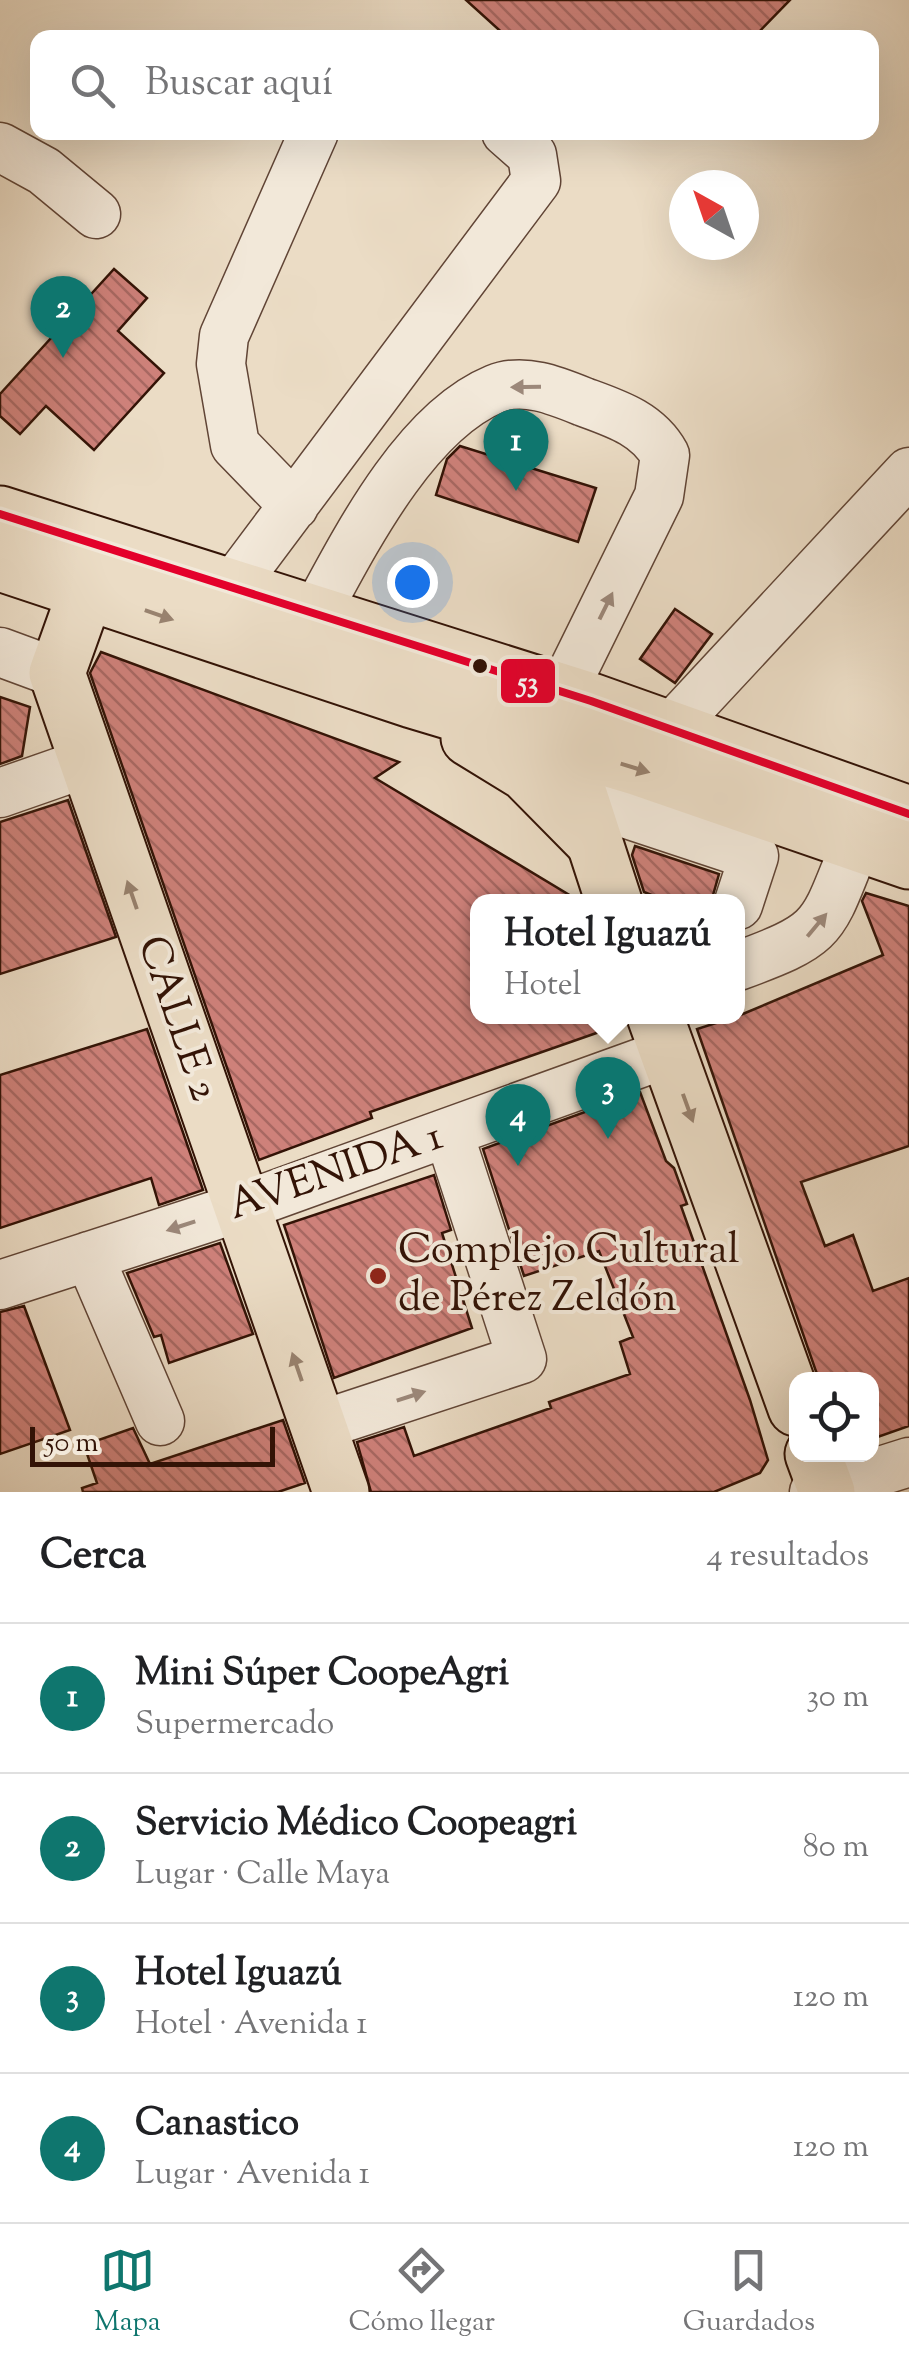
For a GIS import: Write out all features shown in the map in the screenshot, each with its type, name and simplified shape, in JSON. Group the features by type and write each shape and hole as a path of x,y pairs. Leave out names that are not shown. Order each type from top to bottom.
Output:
{"main road":[{"path":"0,514 96,569 412,700 579,756 639,768 909,861"},
{"path":"0,563 96,569 233,586 316,614 579,756 612,894"},
{"path":"57,673 96,569"},
{"name":"CALLE 2","path":"57,673 340,1492"},
{"path":"412,700 526,773 670,729 909,814"},
{"path":"662,1035 789,1389"}],"street":[{"path":"294,506 234,445 220,358 224,336 310,140"},
{"path":"233,586 536,181 532,155 515,140"},
{"path":"0,147 44,171 96,214"},
{"path":"316,614 375,504 452,414 498,387 540,385 622,416 646,430 665,455 659,496 579,756 754,856 742,894"},
{"path":"670,729 909,472"},
{"path":"0,652 57,673"},
{"path":"0,792 86,763"},
{"path":"745,963 802,942 816,930 829,912 856,843"},
{"name":"AVENIDA 1","path":"0,1285 449,1134 662,1035"},
{"path":"318,1426 522,1359 449,1134"},
{"path":"89,1256 160,1421"},
{"path":"820,1482 909,1462"}],"building":[{"path":"466,0 790,0 761,30 499,30"},
{"path":"114,269 147,298 118,331 164,373 94,450 46,406 20,434 0,416 0,394"},
{"path":"460,446 596,488 578,542 436,495 447,459"},
{"path":"675,609 712,634 675,683 640,659"},
{"path":"101,652 399,762 375,778 568,894 470,894 470,1024 622,1024 370,1112 372,1118 259,1160 90,673"},
{"path":"0,697 30,707 22,756 0,764"},
{"path":"68,800 116,937 0,974 0,822"},
{"path":"635,846 719,874 713,894 644,892 632,855"},
{"path":"866,893 909,906 909,1146 801,1182 825,1246 853,1235 873,1291 909,1278 909,1426 879,1437 879,1372 816,1372 697,1029 713,1024 745,1024 745,1013 883,955 862,901"},
{"path":"147,1029 203,1190 159,1205 151,1178 0,1228 0,1075"},
{"path":"640,1092 687,1204 681,1206 750,1400 768,1460 760,1473 714,1492 371,1492 357,1442 404,1427 414,1456 551,1408 549,1402 630,1374 620,1342 633,1337 599,1251 524,1276 483,1149"},
{"name":"Complejo Cultural de Pérez Zeldón","path":"434,1175 451,1230 442,1233 472,1328 334,1378 284,1225"},
{"path":"220,1243 253,1334 169,1363 161,1335 154,1337 127,1273"},
{"path":"24,1306 70,1430 0,1454 0,1312"},
{"path":"283,1420 305,1483 278,1492 83,1492 82,1488 97,1483 84,1445 133,1428 150,1464"}],"transit line":[{"name":"53","path":"0,514 591,701 909,814"}],"place":[{"name":"Servicio Médico Coopeagri","path":"63,358"},
{"name":"Mini Súper CoopeAgri","path":"516,491"},
{"name":"Hotel Iguazú","path":"608,1139"},
{"name":"Canastico","path":"518,1166"},
{"name":"Complejo Cultural de Pérez Zeldón","path":"378,1276"}]}
